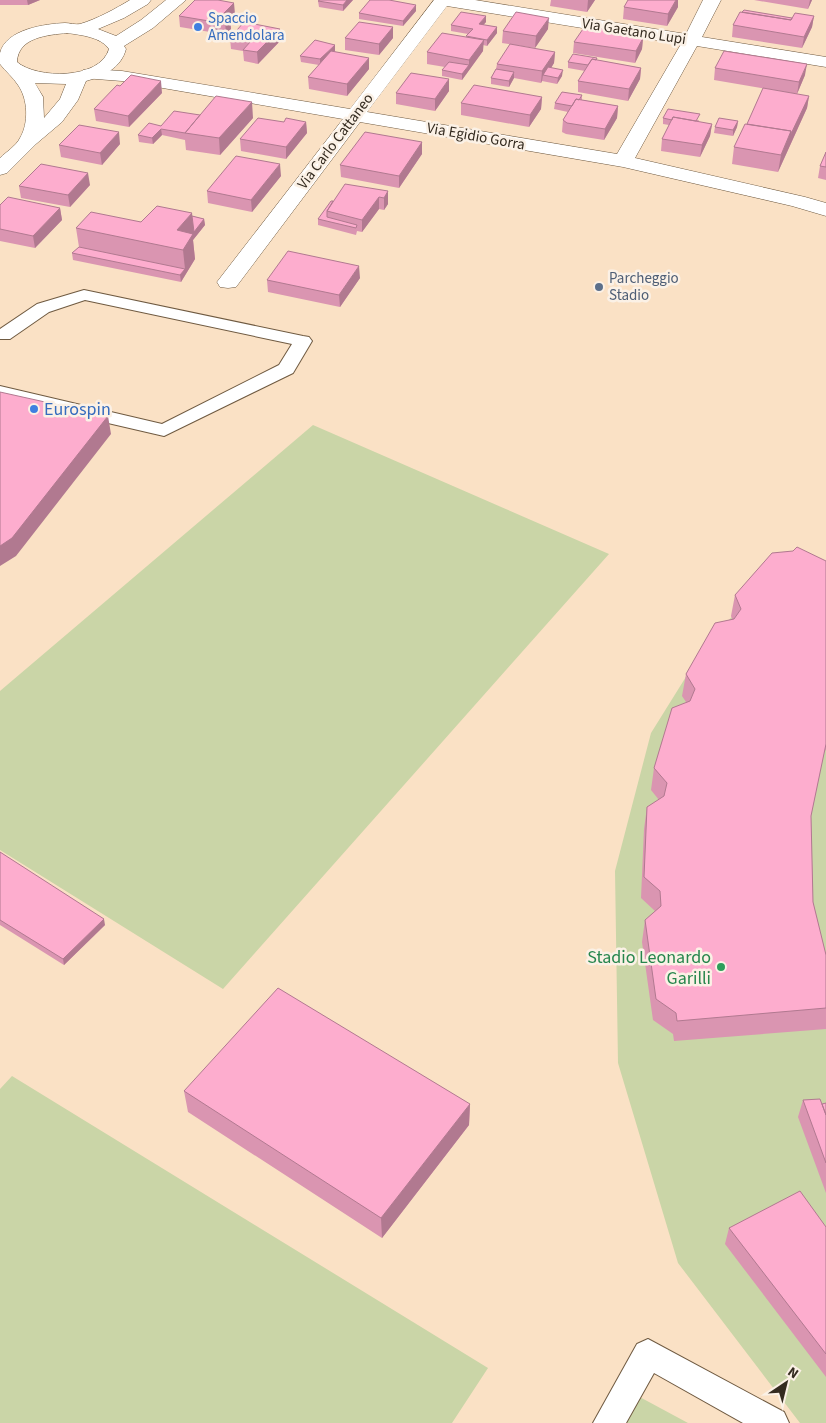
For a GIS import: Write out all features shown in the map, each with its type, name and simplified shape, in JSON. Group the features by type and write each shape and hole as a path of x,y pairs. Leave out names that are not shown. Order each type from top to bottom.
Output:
{"street":[{"path":"82,29 118,14 142,0"},
{"path":"115,44 147,24 177,0"},
{"name":"Via Gaetano Lupi","path":"443,0 826,62"},
{"name":"Via Carlo Cattaneo","path":"228,282 443,0"},
{"path":"623,161 692,40 712,0"},
{"path":"29,140 37,102 31,88 8,66 7,55 12,46 23,38 51,30 82,29 102,35 115,44 117,51 114,59 115,71"},
{"path":"0,35 23,38"},
{"name":"Via Egidio Gorra","path":"8,66 44,79 115,71 623,161 798,201 826,210"},
{"path":"0,169 29,140 55,118 84,76"}],"lane":[{"path":"0,334 4,335 43,308 84,295 303,341 286,369 164,430 0,392"},
{"path":"609,1423 648,1354 773,1423"}],"green space":[{"path":"313,425 609,554 223,989 0,850 0,691"},
{"name":"Stadio Leonardo Garilli","path":"764,588 826,616 826,1423 800,1423 678,1263 618,1063 615,871 651,733 712,635"},
{"path":"12,1076 488,1368 452,1423 0,1423 0,1089"},
{"path":"636,1395 688,1423 621,1423"}],"building":[{"path":"195,0 218,0 234,3 221,16 230,17 225,22 179,16"},
{"path":"347,0 343,5 318,1"},
{"path":"370,0 389,0 416,5 403,21 359,13"},
{"path":"628,0 676,0 668,14 624,7"},
{"path":"744,10 792,18 791,20 742,12"},
{"path":"461,12 486,16 479,24 497,27 487,40 466,36 473,29 451,25"},
{"path":"516,12 549,18 536,36 503,31"},
{"path":"740,12 791,20 795,13 814,16 804,37 733,25"},
{"path":"244,22 280,29 257,52 243,50 251,41 230,38"},
{"path":"359,22 393,27 379,44 345,38"},
{"path":"585,26 627,33 627,35 643,38 636,51 574,42"},
{"path":"442,33 484,40 469,60 427,52"},
{"path":"315,40 335,45 320,59 300,56"},
{"path":"510,44 555,52 542,71 497,64"},
{"path":"331,51 369,58 347,84 308,77"},
{"path":"724,51 807,64 799,82 715,68"},
{"path":"573,54 597,58 596,60 592,59 588,65 568,62"},
{"path":"592,59 641,68 629,89 578,81"},
{"path":"449,62 469,65 462,74 442,70"},
{"path":"548,67 563,70 558,78 543,75"},
{"path":"496,69 514,72 509,81 491,78"},
{"path":"411,73 449,79 435,99 396,93"},
{"path":"131,75 161,81 128,116 94,109 117,85 120,86"},
{"path":"474,85 542,97 530,115 461,103"},
{"path":"763,88 809,96 790,136 791,131 747,124"},
{"path":"562,92 582,95 579,100 576,99 572,106 555,103"},
{"path":"216,96 252,102 219,138 185,133"},
{"path":"576,99 618,106 605,129 567,123 563,120"},
{"path":"668,109 700,114 696,121 673,117 672,120 663,118"},
{"path":"174,111 200,115 185,133 161,129 152,138 138,135 149,123 161,126"},
{"path":"673,117 712,124 702,145 662,139"},
{"path":"258,118 284,122 286,118 306,122 286,147 240,139"},
{"path":"719,118 738,121 733,130 715,127"},
{"path":"745,124 791,131 781,155 734,147"},
{"path":"79,125 119,132 100,153 59,145"},
{"path":"365,132 422,142 399,176 340,165"},
{"path":"826,152 826,167 820,166"},
{"path":"236,156 280,164 251,200 207,191"},
{"path":"41,164 88,173 68,195 19,186"},
{"path":"345,184 388,191 384,198 379,197 362,220 327,211"},
{"path":"8,197 60,208 33,236 0,229 0,205"},
{"path":"331,201 333,201 327,211 327,217 357,225 356,228 318,219"},
{"path":"157,206 192,213 177,230 193,234 183,250 76,228 91,212 141,222"},
{"path":"192,216 204,219 194,232"},
{"path":"79,247 185,269 180,275 72,253"},
{"path":"288,251 359,266 339,295 267,280"},
{"path":"0,392 108,416 12,538 0,546"},
{"path":"797,547 826,561 826,744 811,816 813,902 826,955 826,1008 677,1021 676,1013 656,999 645,920 661,906 660,891 644,877 647,807 664,796 667,783 654,768 672,708 690,701 695,689 686,674 715,623 734,619 741,609 735,595 772,553 793,551"},
{"path":"0,852 104,919 63,959 0,920"},
{"path":"278,988 470,1104 381,1218 184,1091"},
{"path":"820,1099 826,1115 826,1163 803,1100"},
{"path":"826,1103 826,1115 822,1104"},
{"path":"800,1191 826,1227 826,1354 729,1228"}],"place":[{"name":"Spaccio Amendolara","path":"198,27"},
{"name":"Parcheggio Stadio","path":"599,287"},
{"name":"Eurospin","path":"34,409"},
{"name":"Stadio Leonardo Garilli","path":"721,967"}]}
